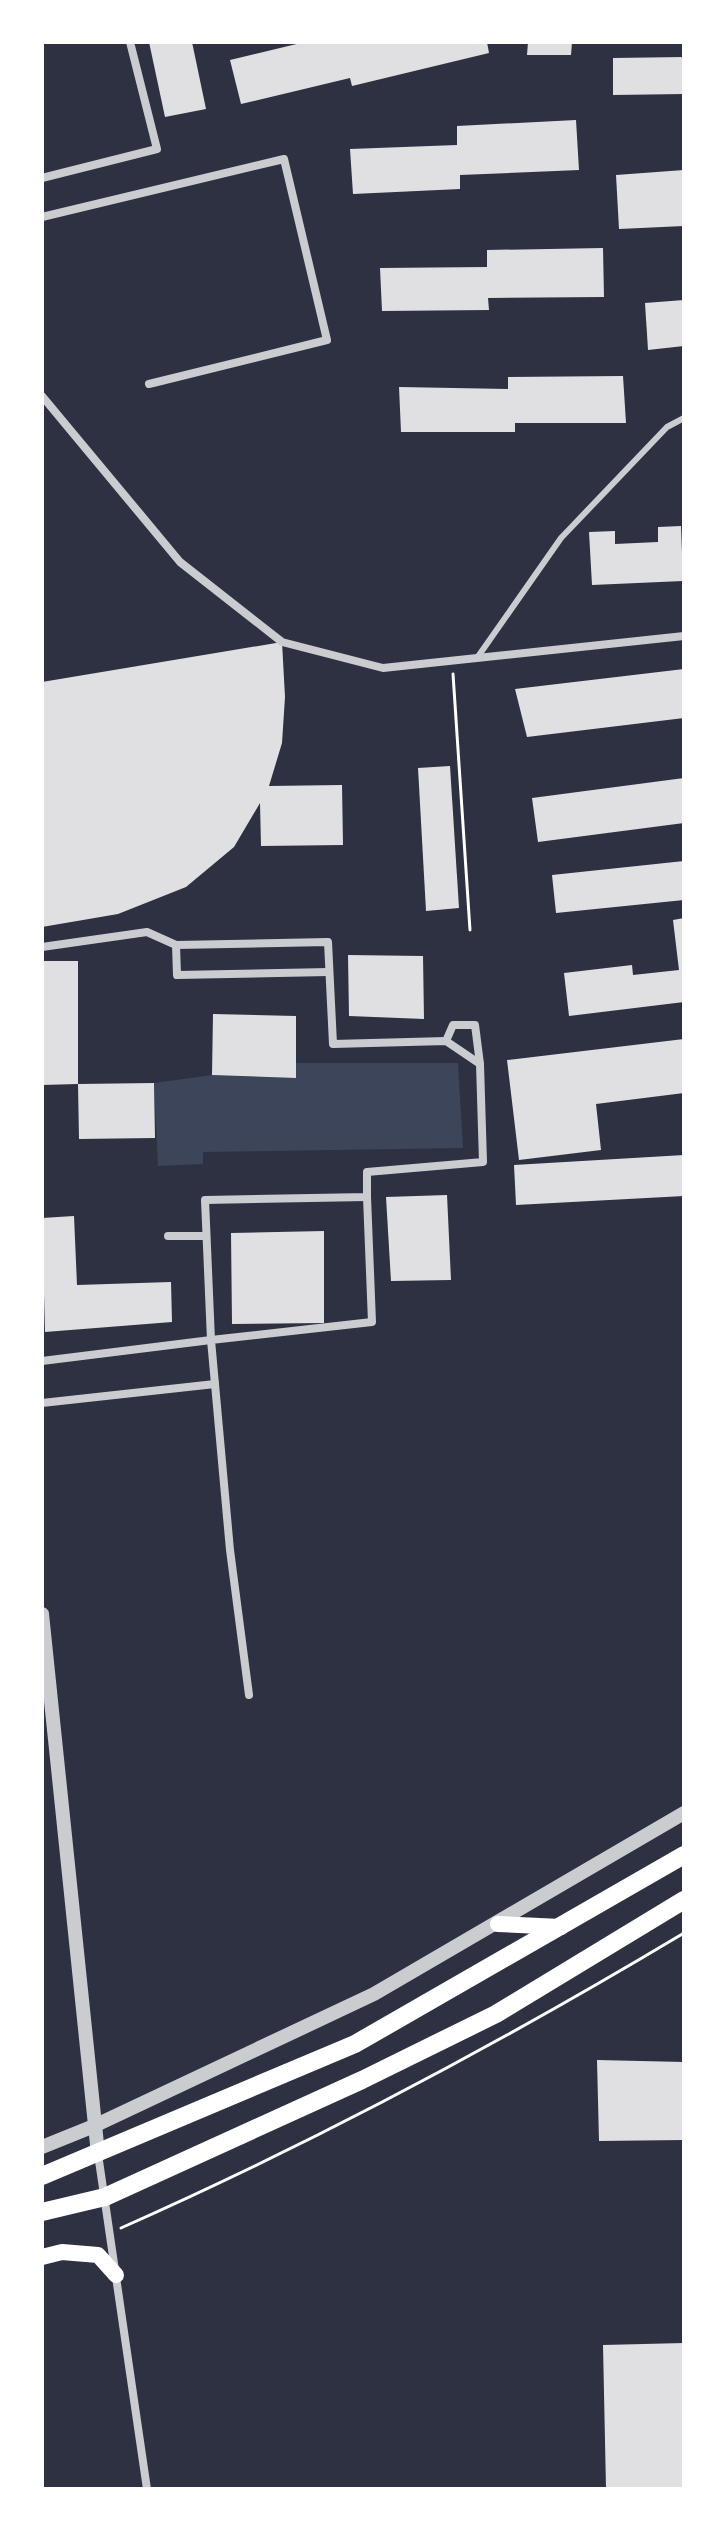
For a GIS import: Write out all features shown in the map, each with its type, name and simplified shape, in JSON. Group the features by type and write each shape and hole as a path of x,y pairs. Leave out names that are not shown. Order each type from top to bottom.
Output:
{"main road":[{"path":"42,2176 355,2044 684,1855"},
{"path":"42,2212 105,2197 362,2080 496,2014 684,1900"},
{"path":"498,1924 563,1927"},
{"path":"42,2257 62,2252 98,2255 116,2275"}],"street":[{"path":"42,178 157,149 130,42"},
{"path":"42,217 284,159 327,340 149,384"},
{"path":"42,396 180,562 282,642 383,668 684,636"},
{"path":"42,947 147,932 176,945 328,942 333,1044 446,1041 480,1064"},
{"path":"176,945 177,975 329,972"},
{"path":"42,1361 372,1322 367,1172 483,1162 480,1064 475,1025 453,1025 446,1041"},
{"path":"249,1695 211,1340 205,1200 367,1197"},
{"path":"168,1236 206,1236"},
{"path":"42,1403 215,1384"},
{"path":"42,1614 94,2126 147,2489"},
{"path":"42,1758 58,1755"},
{"path":"42,2147 94,2126 374,1994 684,1813"}],"lane":[{"path":"477,658 561,538 667,427 684,418"}],"path":[{"path":"453,661 470,930"},
{"path":"110,2232 220,2184 380,2105 576,1997 684,1933"}],"shaded area":[{"path":"296,1063 458,1063 463,1148 203,1152 203,1164 158,1166 154,1083 212,1075 295,1078"}],"building":[{"path":"149,42 192,42 206,109 165,117"},
{"path":"305,42 487,42 489,53 352,86 350,78 241,104 230,60"},
{"path":"528,42 572,42 571,55 527,55"},
{"path":"684,57 684,94 613,95 613,58"},
{"path":"576,120 579,170 460,175 460,189 353,194 350,149 457,145 457,126"},
{"path":"684,170 684,226 619,229 616,175"},
{"path":"603,248 604,297 488,298 489,310 382,311 380,268 487,267 487,250"},
{"path":"684,300 684,346 648,350 645,303"},
{"path":"623,376 626,423 515,423 515,432 401,432 399,387 508,389 508,377"},
{"path":"681,526 683,581 592,585 589,532 615,531 615,544 658,542 658,527"},
{"path":"282,642 285,697 282,743 269,786 342,785 343,845 261,846 260,803 234,847 186,887 118,914 42,927 42,682"},
{"path":"684,669 684,718 527,737 515,689"},
{"path":"450,766 459,908 426,911 418,768"},
{"path":"684,778 684,823 538,842 532,798"},
{"path":"684,861 684,900 556,913 552,875"},
{"path":"684,918 684,1002 569,1016 564,973 632,965 633,975 679,970 673,920"},
{"path":"348,955 423,956 424,1019 349,1016"},
{"path":"42,961 78,961 78,1084 42,1085"},
{"path":"213,1014 296,1016 296,1078 212,1075"},
{"path":"684,1039 684,1093 596,1104 601,1150 519,1160 507,1060"},
{"path":"154,1083 155,1138 79,1139 78,1084"},
{"path":"684,1155 684,1196 516,1205 514,1165"},
{"path":"447,1195 451,1280 391,1281 386,1197"},
{"path":"74,1216 77,1285 171,1282 172,1322 45,1332 42,1218"},
{"path":"324,1231 324,1323 232,1324 231,1233"},
{"path":"597,2060 684,2062 684,2140 599,2141"},
{"path":"684,2343 684,2489 606,2489 603,2345"}]}
